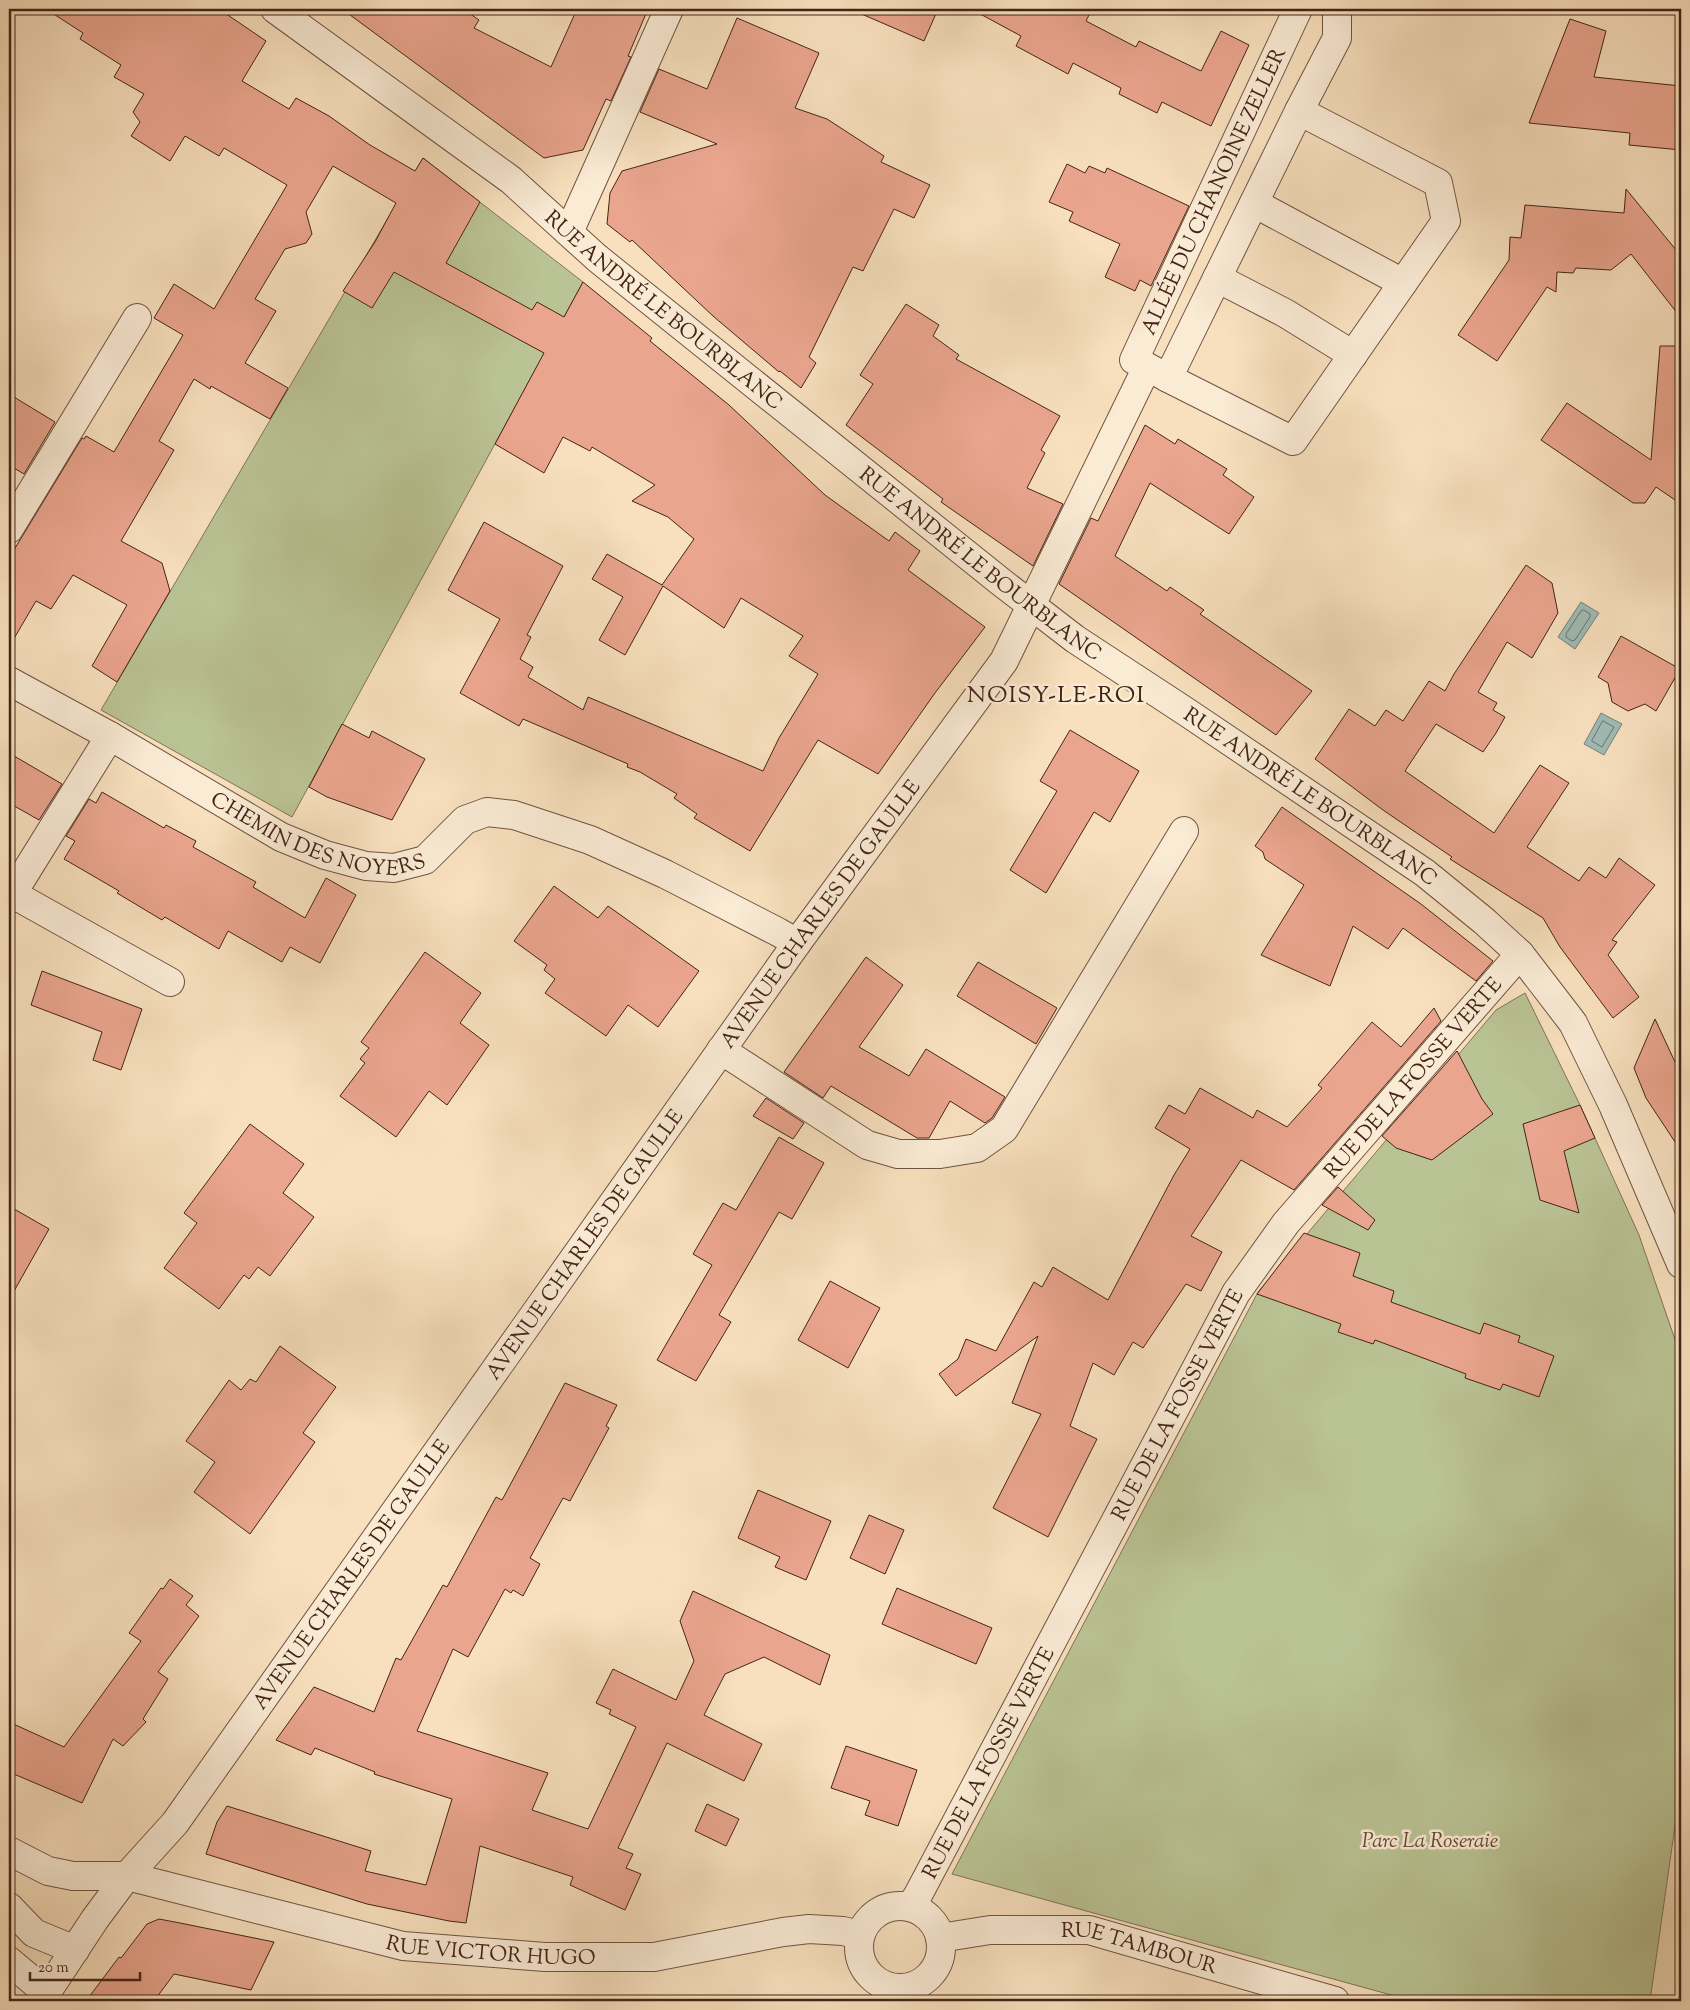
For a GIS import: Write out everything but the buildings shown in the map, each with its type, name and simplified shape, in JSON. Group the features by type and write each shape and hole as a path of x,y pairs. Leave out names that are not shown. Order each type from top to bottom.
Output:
{"street":[{"name":"RUE ANDRÉ LE BOURBLANC","path":"274,9 511,180 605,264 1001,582 1075,639 1424,873 1484,921 1520,954 1573,1023 1612,1105 1681,1264"},
{"path":"569,232 669,9"},
{"name":"ALLÉE DU CHANOINE ZELLER","path":"1158,372 1134,360 1298,9"},
{"name":"AVENUE CHARLES DE GAULLE","path":"44,1997 127,1876 175,1823 797,943 1004,661 1032,605 1158,372 1217,278 1337,38 1337,9"},
{"path":"1158,372 1293,440 1446,221 1438,183 1299,111"},
{"path":"1254,202 1403,283"},
{"path":"1217,278 1285,313 1353,355"},
{"path":"9,529 137,318"},
{"name":"CHEMIN DES NOYERS","path":"9,681 110,736 281,837 325,855 366,866 394,868 425,860 465,820 487,812 514,815 590,840 657,871 797,943"},
{"path":"110,736 10,896 170,982"},
{"path":"722,1050 867,1145 898,1154 940,1154 977,1148 1004,1129 1184,831"},
{"name":"RUE DE LA FOSSE VERTE","path":"910,1907 1236,1293 1286,1223 1520,954"},
{"name":"RUE VICTOR HUGO","path":"9,1851 48,1871 73,1876 127,1876 403,1946 545,1957 654,1957 782,1932 810,1929 843,1931 860,1935"},
{"path":"9,1907 34,1933 75,1950"},
{"path":"910,1907 921,1911 930,1918 936,1927 940,1938 941,1951 938,1964 931,1975 920,1983 908,1988 895,1988 881,1993 864,1969 860,1958 858,1946 860,1935 865,1923 885,1908 910,1907"},
{"name":"RUE TAMBOUR","path":"940,1938 990,1930 1089,1930 1335,2001"},
{"path":"9,1961 44,1997"}],"green space":[{"path":"423,158 583,282 292,817 101,710"},
{"name":"Parc La Roseraie","path":"1525,993 1580,1105 1639,1235 1681,1357 1681,1784 1650,2001 1413,2001 952,1874 1258,1292 1496,1010"}],"water":[{"path":"1581,602 1599,613 1575,649 1558,637"},
{"path":"1601,713 1622,724 1604,755 1584,744"}],"district":[{"name":"NOISY-LE-ROI","path":"1056,694"}]}
